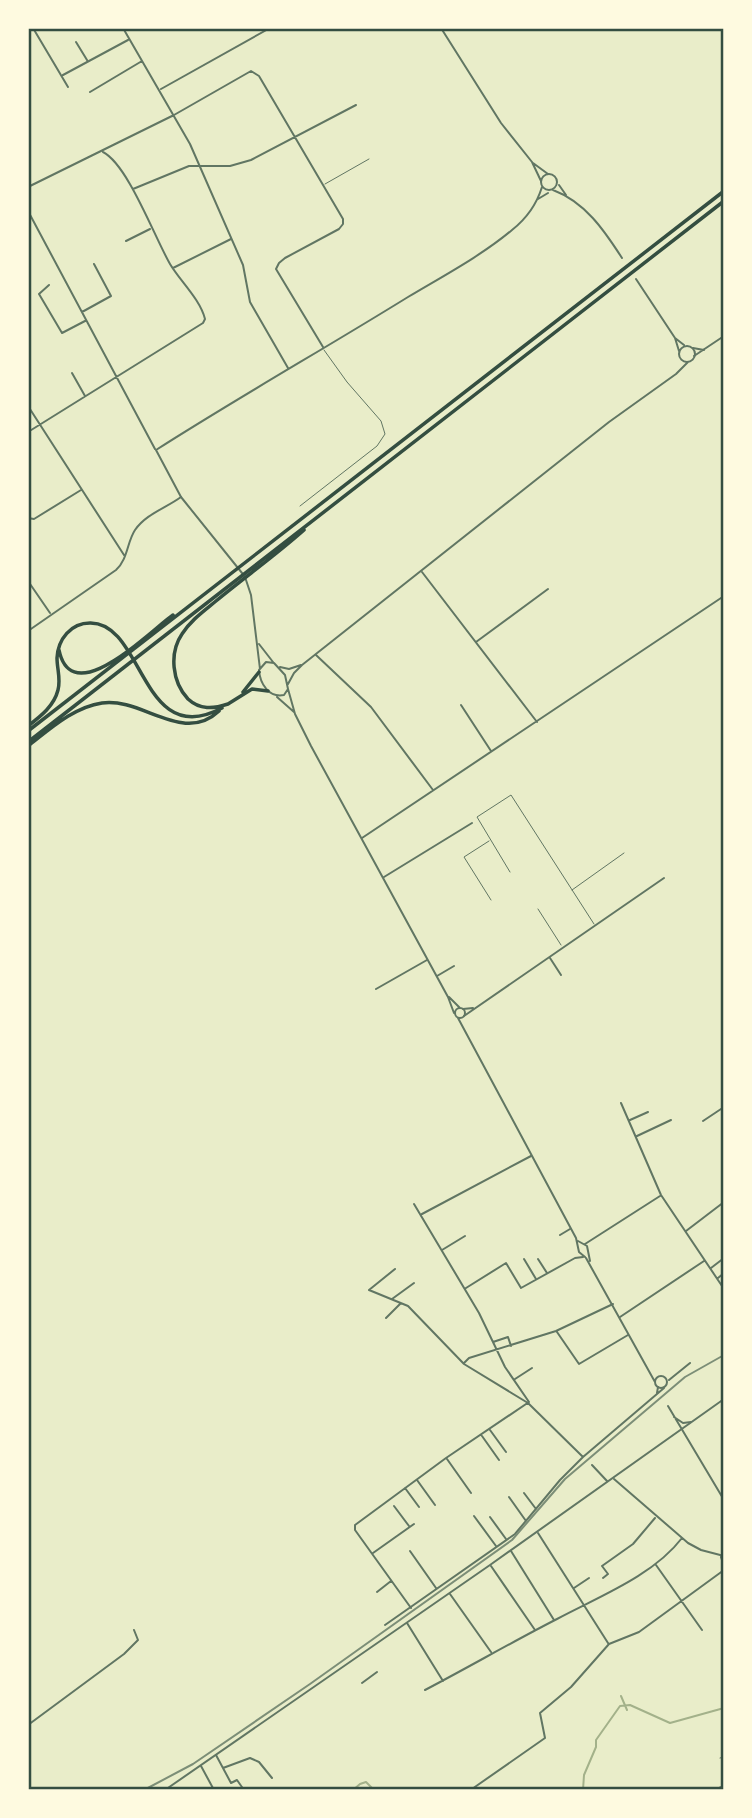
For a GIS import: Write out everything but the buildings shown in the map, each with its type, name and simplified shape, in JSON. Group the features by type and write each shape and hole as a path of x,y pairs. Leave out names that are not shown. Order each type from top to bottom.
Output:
{"highway":[{"path":"28,729 724,191"},
{"path":"228,704 207,708 192,702 178,682 174,663 179,639 189,625 234,584 325,510 724,201"},
{"path":"28,744 234,584"},
{"path":"59,647 62,659 70,670 86,674 96,671 204,594"},
{"path":"28,729 47,710 57,694 60,684 57,660 63,637 70,630 87,623 104,625 122,642 151,691 171,710 200,716 222,708"},
{"path":"239,696 259,670"},
{"path":"28,744 70,715 94,704 129,704 183,723 202,722 252,689 268,691"}],"street":[{"path":"28,31 33,28 68,88"},
{"path":"123,28 200,165 246,274 250,302 288,369"},
{"path":"159,90 270,28"},
{"path":"156,450 495,243 521,222 537,200 542,187 532,162 501,123 441,28"},
{"path":"63,75 129,39"},
{"path":"76,42 88,61"},
{"path":"90,92 143,61"},
{"path":"28,187 174,115 251,71 259,76 343,219 343,225 279,263 276,269 323,348 347,382 381,421 385,434 377,446 300,506"},
{"path":"132,190 188,166 237,164 296,138 356,106"},
{"path":"28,432 203,323 205,319 173,269 132,190 111,157 101,151"},
{"path":"324,184 369,159"},
{"path":"532,162 555,176 566,196"},
{"path":"541,181 548,174"},
{"path":"537,200 551,191 557,183"},
{"path":"542,187 577,202 590,214 622,258"},
{"path":"28,211 181,496 247,580 258,642 261,681 268,691 295,714"},
{"path":"126,241 151,229"},
{"path":"173,269 232,238"},
{"path":"81,312 111,296 94,264"},
{"path":"636,279 675,338 680,358 679,370"},
{"path":"49,285 39,294 62,333 86,321"},
{"path":"288,684 302,665 609,422 724,336"},
{"path":"675,338 685,346 705,350"},
{"path":"679,351 685,346"},
{"path":"692,348 694,356"},
{"path":"680,358 688,362"},
{"path":"72,373 85,396"},
{"path":"28,406 125,555"},
{"path":"28,519 34,519 81,490"},
{"path":"28,631 116,569 123,562 138,526 181,496"},
{"path":"421,571 537,722"},
{"path":"28,581 51,614"},
{"path":"475,643 548,589"},
{"path":"361,839 724,596"},
{"path":"258,642 279,666 289,669 302,665"},
{"path":"316,654 371,707 433,791"},
{"path":"259,670 266,662 274,663"},
{"path":"279,666 288,684 295,714 361,839 577,1240 588,1249"},
{"path":"276,696 284,695 289,689"},
{"path":"461,705 492,752"},
{"path":"510,872 477,817 511,795 595,926"},
{"path":"383,878 472,823"},
{"path":"491,839 464,858 491,900"},
{"path":"572,890 624,853"},
{"path":"458,1018 664,878"},
{"path":"538,909 563,948"},
{"path":"550,958 561,975"},
{"path":"376,989 428,960"},
{"path":"437,977 454,966"},
{"path":"448,997 461,1008 464,1028"},
{"path":"454,1013 461,1008 474,1008"},
{"path":"621,1103 660,1195 724,1289"},
{"path":"703,1121 724,1107"},
{"path":"629,1120 648,1112"},
{"path":"636,1137 671,1120"},
{"path":"420,1215 532,1156"},
{"path":"577,1257 582,1245 660,1195"},
{"path":"685,1231 724,1202"},
{"path":"414,1204 465,1288 495,1350 528,1403"},
{"path":"560,1235 571,1228"},
{"path":"442,1250 465,1236"},
{"path":"590,1242 590,1262 655,1381 657,1394"},
{"path":"579,1252 590,1262"},
{"path":"465,1288 506,1263 521,1288 577,1257 588,1254"},
{"path":"710,1268 724,1258"},
{"path":"524,1259 536,1279"},
{"path":"538,1259 547,1274"},
{"path":"620,1317 705,1260"},
{"path":"395,1269 369,1290 408,1307 464,1364 528,1403 583,1457"},
{"path":"717,1278 724,1273"},
{"path":"392,1299 414,1283"},
{"path":"386,1318 400,1303"},
{"path":"464,1364 469,1358 556,1331 613,1304"},
{"path":"556,1331 579,1364 629,1334"},
{"path":"492,1343 508,1337 511,1346"},
{"path":"650,1373 664,1377 690,1363"},
{"path":"514,1380 532,1368"},
{"path":"385,1625 507,1540 583,1457 664,1388 678,1371"},
{"path":"655,1381 659,1376"},
{"path":"664,1377 668,1382"},
{"path":"658,1387 664,1388"},
{"path":"164,1790 490,1565 724,1399"},
{"path":"411,1608 355,1530 355,1525 446,1458 528,1403"},
{"path":"668,1406 724,1500"},
{"path":"673,1415 683,1423 692,1422"},
{"path":"490,1429 506,1452"},
{"path":"481,1435 499,1460"},
{"path":"446,1458 471,1493"},
{"path":"592,1465 607,1482"},
{"path":"613,1478 694,1547 722,1556 724,1566"},
{"path":"417,1479 435,1505"},
{"path":"405,1488 419,1507"},
{"path":"524,1493 537,1509"},
{"path":"509,1497 526,1521"},
{"path":"394,1506 410,1527"},
{"path":"474,1516 496,1547"},
{"path":"490,1517 507,1540"},
{"path":"603,1578 608,1574 601,1566 633,1544 656,1517"},
{"path":"373,1554 414,1524"},
{"path":"537,1531 609,1644"},
{"path":"425,1690 656,1564 672,1551 682,1538"},
{"path":"511,1550 554,1620"},
{"path":"411,1551 437,1589"},
{"path":"656,1564 702,1630"},
{"path":"490,1565 535,1630"},
{"path":"472,1789 545,1738 540,1713 572,1687 609,1644 639,1632 724,1570"},
{"path":"573,1588 589,1578"},
{"path":"377,1592 391,1581"},
{"path":"449,1593 493,1654"},
{"path":"407,1622 443,1681"},
{"path":"28,1724 124,1654 138,1640 134,1630"},
{"path":"362,1683 377,1672"},
{"path":"217,1754 231,1783 237,1780 244,1790"},
{"path":"720,1758 724,1757"},
{"path":"223,1768 250,1758 259,1762 272,1777"},
{"path":"200,1765 214,1790"},
{"path":"714,1790 724,1786"}],"waterway":[{"path":"621,1696 627,1710"},
{"path":"583,1790 584,1775 596,1747 596,1740 620,1706 630,1705 670,1723 724,1708"},
{"path":"353,1790 366,1782 374,1790"}],"railway":[{"path":"144,1790 193,1764 512,1540 565,1479 685,1377 724,1355"}]}
